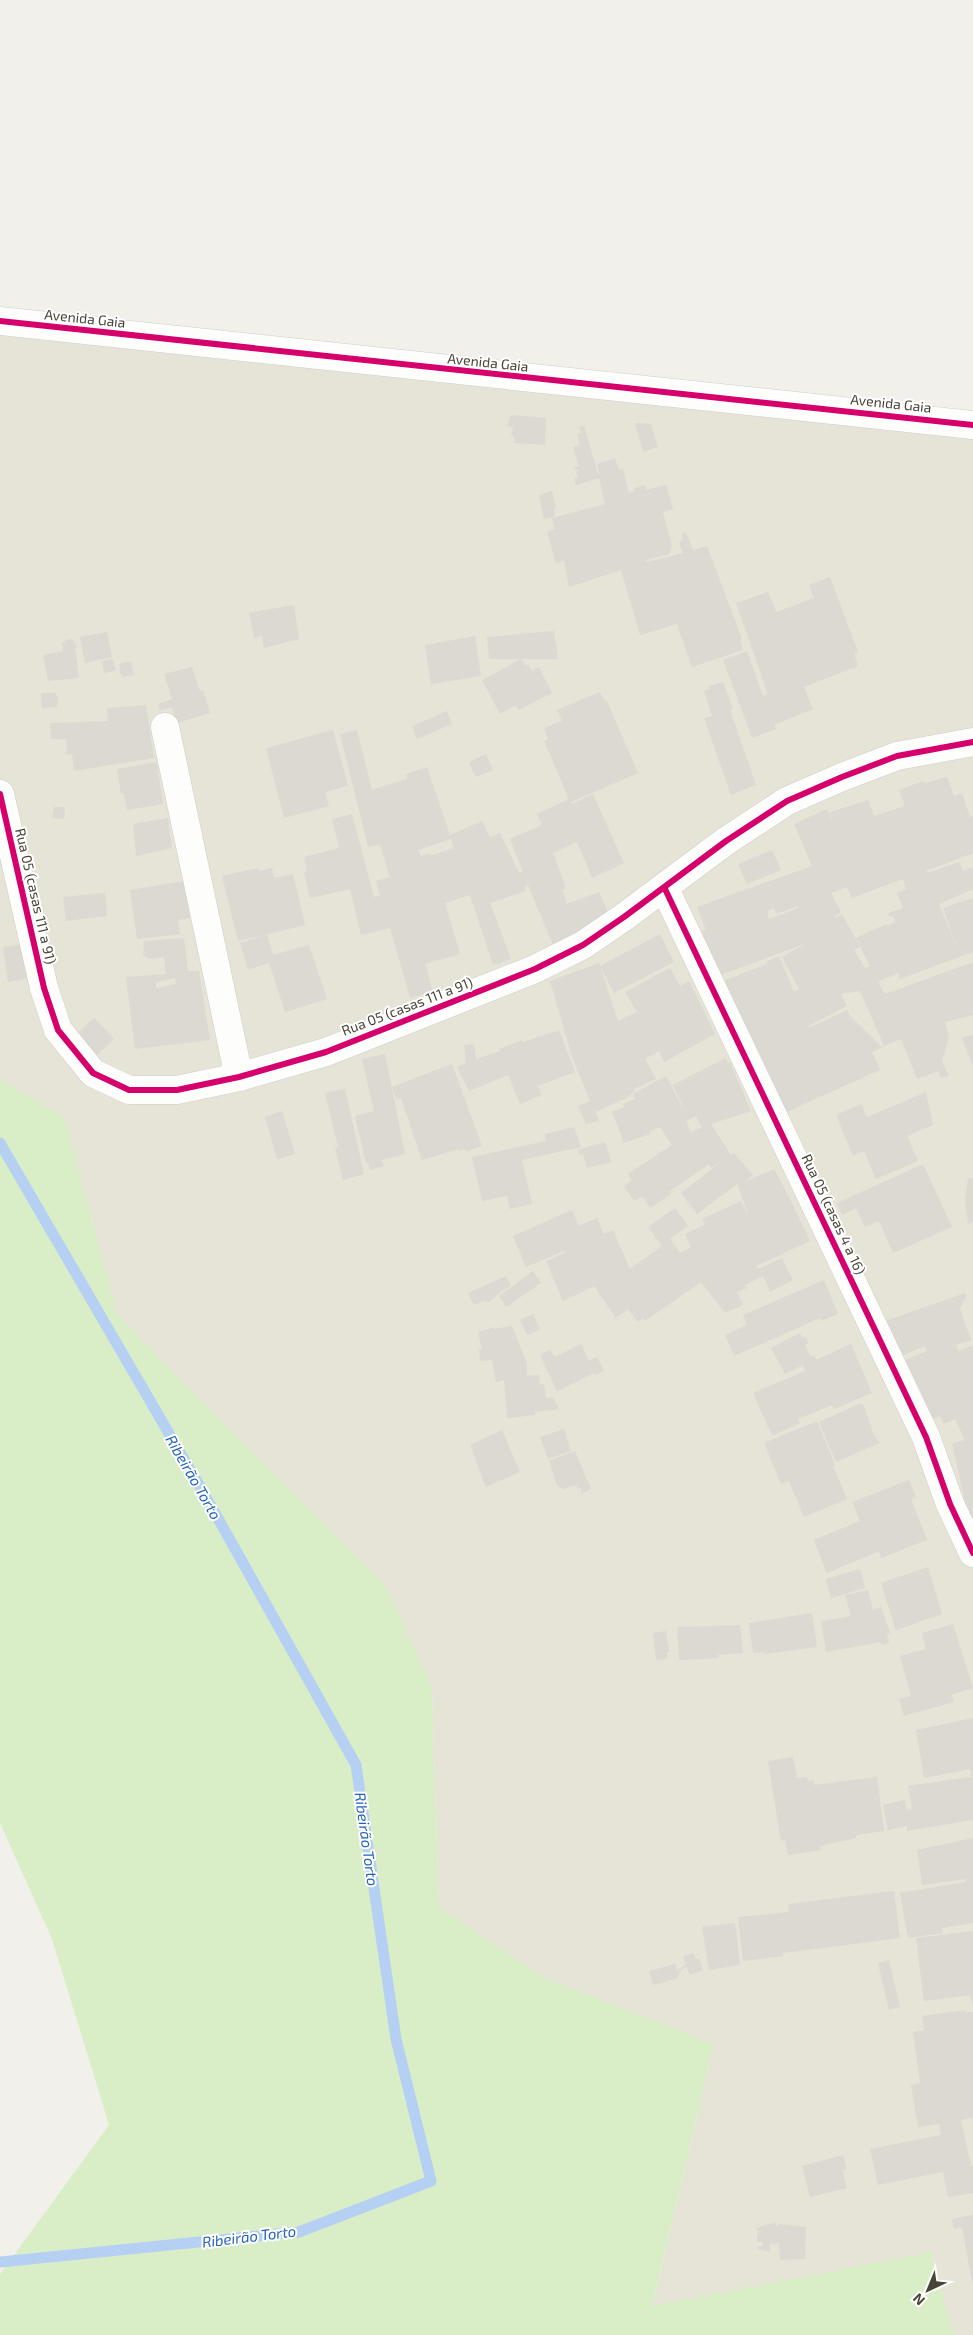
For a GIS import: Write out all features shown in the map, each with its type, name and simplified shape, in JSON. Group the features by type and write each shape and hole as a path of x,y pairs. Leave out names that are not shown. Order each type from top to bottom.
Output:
{"street":[{"name":"Avenida Gaia","path":"0,321 973,424"},
{"path":"165,727 239,1077"},
{"name":"Rua 05 (casas 111 a 91)","path":"0,794 49,1005 58,1030 93,1073 129,1090 176,1090 239,1077 326,1052 536,969 583,945 665,889 726,842 787,801 897,756 973,742"},
{"name":"Rua 05 (casas 4 a 16)","path":"665,889 926,1436 950,1504 973,1553"}],"shaded area":[{"path":"0,324 973,425 973,2335 954,2335 930,2252 652,2307 714,2044 545,1978 439,1907 432,1687 385,1585 117,1314 65,1118 0,1079"}],"green space":[{"path":"0,1079 65,1118 117,1314 385,1585 432,1687 439,1907 545,1978 714,2044 652,2306 930,2252 954,2335 0,2335 0,2274 109,2125 52,1939 0,1823"}],"building":[{"path":"511,415 546,418 545,445 514,443 514,436 511,436 513,427 507,426"},
{"path":"635,423 651,424 658,447 643,452"},
{"path":"584,426 598,474 597,464 615,458 619,470 623,469 629,493 635,491 634,488 645,485 646,490 666,485 673,509 663,512 672,546 669,554 646,560 647,562 683,553 679,542 683,541 682,534 686,532 693,550 707,546 742,639 740,639 743,650 692,667 677,624 640,635 621,570 569,587 564,561 556,563 547,532 555,529 552,518 605,504 599,478 576,485 574,479 578,478 576,471 579,471 574,468 579,466 573,447 580,445 577,434 581,433 579,427"},
{"path":"552,491 556,508 554,509 555,517 544,519 539,495"},
{"path":"830,577 858,652 854,653 858,666 804,687 813,709 774,725 776,729 752,738 723,660 747,651 763,696 768,694 736,603 768,592 776,612 814,598 809,585"},
{"path":"294,605 299,639 264,648 262,636 254,638 249,613"},
{"path":"554,631 558,659 522,659 525,666 528,664 532,671 539,667 552,693 519,710 516,705 500,714 482,680 521,659 489,659 487,637"},
{"path":"107,632 112,657 85,663 80,637"},
{"path":"475,636 481,676 431,684 425,645"},
{"path":"73,639 77,648 75,648 79,678 48,681 43,655 63,651 62,643 65,640"},
{"path":"113,659 116,671 104,673 102,661"},
{"path":"131,661 134,675 123,677 120,673 119,664"},
{"path":"192,667 200,691 203,690 210,713 177,723 172,707 160,711 158,704 172,699 164,674"},
{"path":"723,682 733,709 730,710 756,785 731,795 704,718 712,716 704,691 710,689 709,686"},
{"path":"600,692 605,701 607,701 638,773 571,802 572,804 593,794 624,863 592,878 577,842 553,853 566,888 562,890 567,904 599,892 612,921 553,945 528,885 524,886 526,891 490,903 511,959 493,965 470,895 445,903 460,954 425,964 433,991 410,998 390,928 361,935 350,889 310,898 304,872 307,871 304,857 339,848 332,819 352,814 374,897 380,896 376,881 390,877 380,845 368,847 340,734 357,730 372,790 407,779 406,774 427,767 450,835 482,821 490,838 500,833 519,873 523,872 510,839 542,825 537,814 569,799 544,741 548,739 544,728 562,721 557,710","holes":["451,839 454,848 431,856 430,853 421,856 418,850"]},
{"path":"41,693 56,693 56,696 58,696 57,707 42,708"},
{"path":"146,705 154,758 74,771 72,754 66,755 67,739 51,739 50,723 108,721 107,708"},
{"path":"447,711 452,724 417,739 412,726"},
{"path":"333,730 348,786 325,792 329,806 284,818 266,748"},
{"path":"486,754 493,770 476,777 469,762"},
{"path":"157,762 163,804 127,810 124,794 121,794 117,769"},
{"path":"947,777 954,796 962,793 970,817 973,816 973,853 926,871 927,873 959,862 963,871 973,867 973,889 939,904 957,948 943,908 973,898 973,952 900,979 898,973 878,982 885,994 973,962 973,1015 945,1022 949,1037 942,1061 949,1076 941,1078 938,1071 917,1079 901,1039 884,1046 860,991 841,994 847,1006 808,1026 809,1028 847,1010 851,1017 882,1047 872,1052 880,1070 784,1113 721,982 767,964 766,962 779,956 794,992 799,989 782,957 807,943 718,976 702,931 706,930 697,907 812,866 794,824 827,809 833,822 830,812 868,800 874,816 905,806 899,790 923,781 925,783","holes":["903,879 906,889 897,893 903,908 888,913 889,917 893,916 895,922 887,926 886,924 856,938 870,966 865,968 854,950 860,947 842,914 835,918 841,912 831,893 847,887 852,898","797,906 798,908 769,919 767,911 774,908 776,914"]},
{"path":"54,807 65,807 64,819 52,818"},
{"path":"168,818 172,848 136,856 133,824"},
{"path":"772,850 781,870 747,884 738,864"},
{"path":"258,868 259,871 272,868 274,878 293,874 305,925 238,941 222,876"},
{"path":"184,881 190,918 178,920 180,934 137,939 130,890"},
{"path":"105,893 107,916 66,921 63,897"},
{"path":"267,934 273,955 309,945 327,999 285,1012 269,963 248,970 240,943"},
{"path":"660,934 674,962 614,993 600,966"},
{"path":"184,938 188,971 199,971 210,1040 135,1049 126,977 166,974 164,957 149,959 143,955 144,941","holes":["175,978 176,984 156,988 156,982"]},
{"path":"23,944 29,978 8,982 3,947"},
{"path":"599,963 618,1021 637,1012 625,992 670,968 680,986 689,981 715,1034 664,1062 659,1051 645,1059 656,1079 634,1089 635,1091 626,1098 595,1112 599,1121 586,1124 578,1106 590,1101 572,1057 550,981"},
{"path":"94,1018 114,1039 95,1057 75,1036"},
{"path":"559,1030 575,1072 538,1086 542,1095 520,1104 508,1075 469,1091 457,1067 466,1063 464,1045 474,1044 476,1059 500,1051 499,1049 522,1040 523,1042"},
{"path":"973,1034 973,1066 962,1038"},
{"path":"385,1054 405,1154 381,1160 384,1166 370,1170 368,1162 366,1163 355,1116 374,1111 362,1059"},
{"path":"726,1058 728,1063 730,1062 751,1111 711,1124 731,1155 734,1153 753,1175 745,1182 774,1169 789,1197 810,1241 756,1266 758,1269 782,1258 793,1280 770,1292 763,1276 745,1285 747,1288 737,1292 743,1305 725,1313 701,1282 645,1321 643,1318 638,1322 628,1309 616,1318 594,1286 563,1301 546,1261 565,1253 564,1251 526,1267 513,1236 572,1210 579,1226 597,1218 604,1234 613,1230 630,1269 662,1246 648,1227 675,1208 688,1226 670,1239 680,1253 691,1247 685,1234 705,1225 702,1219 741,1201 749,1216 737,1184 697,1214 681,1193 726,1158 711,1168 709,1164 670,1191 671,1194 650,1208 642,1196 634,1201 624,1186 632,1180 628,1174 672,1145 660,1127 649,1132 650,1134 624,1143 612,1112 624,1107 623,1104 635,1099 633,1094 666,1076 686,1114 673,1085","holes":["696,1116 702,1127 691,1132 686,1121"]},
{"path":"452,1064 482,1146 466,1152 465,1149 459,1151 458,1149 422,1160 401,1098 396,1099 392,1087"},
{"path":"345,1089 364,1174 343,1180 335,1148 338,1147 325,1093"},
{"path":"926,1092 933,1125 907,1136 918,1161 876,1179 864,1151 853,1156 836,1115 861,1104 867,1117"},
{"path":"282,1111 295,1154 277,1159 265,1117"},
{"path":"574,1127 581,1147 522,1160 532,1204 510,1209 507,1196 482,1201 472,1157 546,1141 545,1134"},
{"path":"605,1142 611,1162 587,1168 583,1154 579,1155 578,1150"},
{"path":"923,1164 952,1227 893,1253 879,1221 865,1227 856,1208 842,1215 837,1203"},
{"path":"973,1178 973,1222 968,1224 965,1200 968,1179"},
{"path":"533,1271 541,1283 506,1307 499,1296"},
{"path":"506,1276 511,1286 489,1302 484,1301 474,1305 468,1293"},
{"path":"824,1280 838,1314 821,1321 820,1318 734,1356 725,1335 747,1325 743,1315"},
{"path":"965,1293 966,1297 960,1309 971,1340 956,1345 958,1351 973,1345 973,1525 968,1515 952,1443 965,1440 955,1419 944,1424 940,1416 929,1421 903,1361 927,1351 925,1346 902,1356 883,1322"},
{"path":"533,1314 540,1329 527,1335 520,1320"},
{"path":"512,1326 527,1363 527,1376 539,1375 540,1385 544,1384 546,1398 553,1397 559,1409 535,1412 535,1415 507,1418 504,1380 496,1382 492,1360 480,1361 479,1350 482,1349 478,1332 494,1327 494,1329"},
{"path":"800,1333 802,1338 806,1337 808,1344 805,1345 811,1357 814,1355 816,1360 851,1344 872,1393 834,1409 832,1405 798,1419 800,1423 772,1436 753,1393 805,1371 803,1365 785,1374 771,1348"},
{"path":"581,1344 589,1361 597,1357 604,1371 595,1375 594,1373 557,1391 540,1355 550,1350 555,1357"},
{"path":"859,1404 863,1404 875,1438 879,1443 836,1462 819,1422"},
{"path":"817,1421 847,1499 804,1517 789,1481 781,1484 764,1443"},
{"path":"564,1429 571,1451 548,1459 540,1437"},
{"path":"502,1430 520,1472 486,1487 470,1445"},
{"path":"575,1451 591,1489 581,1494 581,1488 578,1489 576,1485 563,1489 557,1485 549,1461"},
{"path":"909,1480 916,1497 911,1499 927,1540 881,1558 879,1551 827,1573 814,1540 860,1521 852,1502"},
{"path":"928,1567 942,1614 896,1630 881,1583"},
{"path":"860,1569 865,1588 831,1598 826,1579"},
{"path":"868,1590 873,1610 881,1607 890,1633 887,1634 889,1643 882,1645 881,1642 826,1652 821,1621 851,1616 845,1595"},
{"path":"812,1613 817,1647 764,1654 764,1652 753,1653 749,1623"},
{"path":"953,1624 973,1688 951,1695 954,1702 904,1716 899,1699 911,1696 900,1656 926,1649 922,1633"},
{"path":"740,1625 743,1653 718,1655 719,1658 679,1660 677,1627"},
{"path":"666,1631 669,1652 667,1652 667,1659 656,1660 653,1633"},
{"path":"973,1718 973,1820 907,1831 907,1826 888,1830 883,1805 905,1800 907,1810 912,1809 908,1786 971,1777 970,1769 924,1778 916,1730"},
{"path":"793,1757 797,1778 807,1777 808,1781 814,1780 814,1785 877,1777 884,1831 856,1835 856,1838 820,1846 821,1850 788,1855 785,1840 781,1841 768,1761"},
{"path":"973,1838 973,1923 942,1928 943,1933 908,1938 900,1893 966,1882 965,1879 922,1885 917,1850"},
{"path":"894,1891 900,1938 783,1953 783,1956 743,1961 738,1917 789,1912 788,1904"},
{"path":"735,1923 740,1965 709,1970 702,1927"},
{"path":"973,1931 973,2007 970,1995 924,2001 916,1938"},
{"path":"694,1953 696,1959 699,1958 703,1970 690,1975 686,1966 678,1974 678,1978 653,1985 649,1971 675,1964 677,1972 686,1964 683,1956"},
{"path":"889,1960 900,2007 889,2010 878,1963"},
{"path":"965,2010 966,2013 973,2012 973,2118 961,2120 971,2166 973,2166 973,2193 948,2197 943,2172 878,2185 870,2149 941,2135 939,2124 918,2127 911,2085 920,2083 913,2032 924,2030 922,2016"},
{"path":"843,2155 847,2169 842,2170 847,2188 810,2197 802,2166"},
{"path":"973,2215 972,2282 962,2227 954,2229 952,2219"},
{"path":"776,2222 776,2226 779,2224 806,2227 805,2259 780,2260 779,2243 770,2244 770,2252 758,2249 758,2247 763,2246 763,2242 757,2242 757,2233 761,2232 756,2228"}],"waterway":[{"name":"Ribeirão Torto","path":"0,1143 206,1497 356,1765 396,2039 431,2181 299,2232 0,2262"}],"cycle path":[{"path":"0,321 973,425"},
{"path":"0,794 44,988 58,1030 93,1073 129,1090 177,1090 239,1077 326,1052 535,969 583,945 726,841 787,801 897,756 973,742"},
{"path":"665,889 926,1437 950,1504 973,1553"}]}
